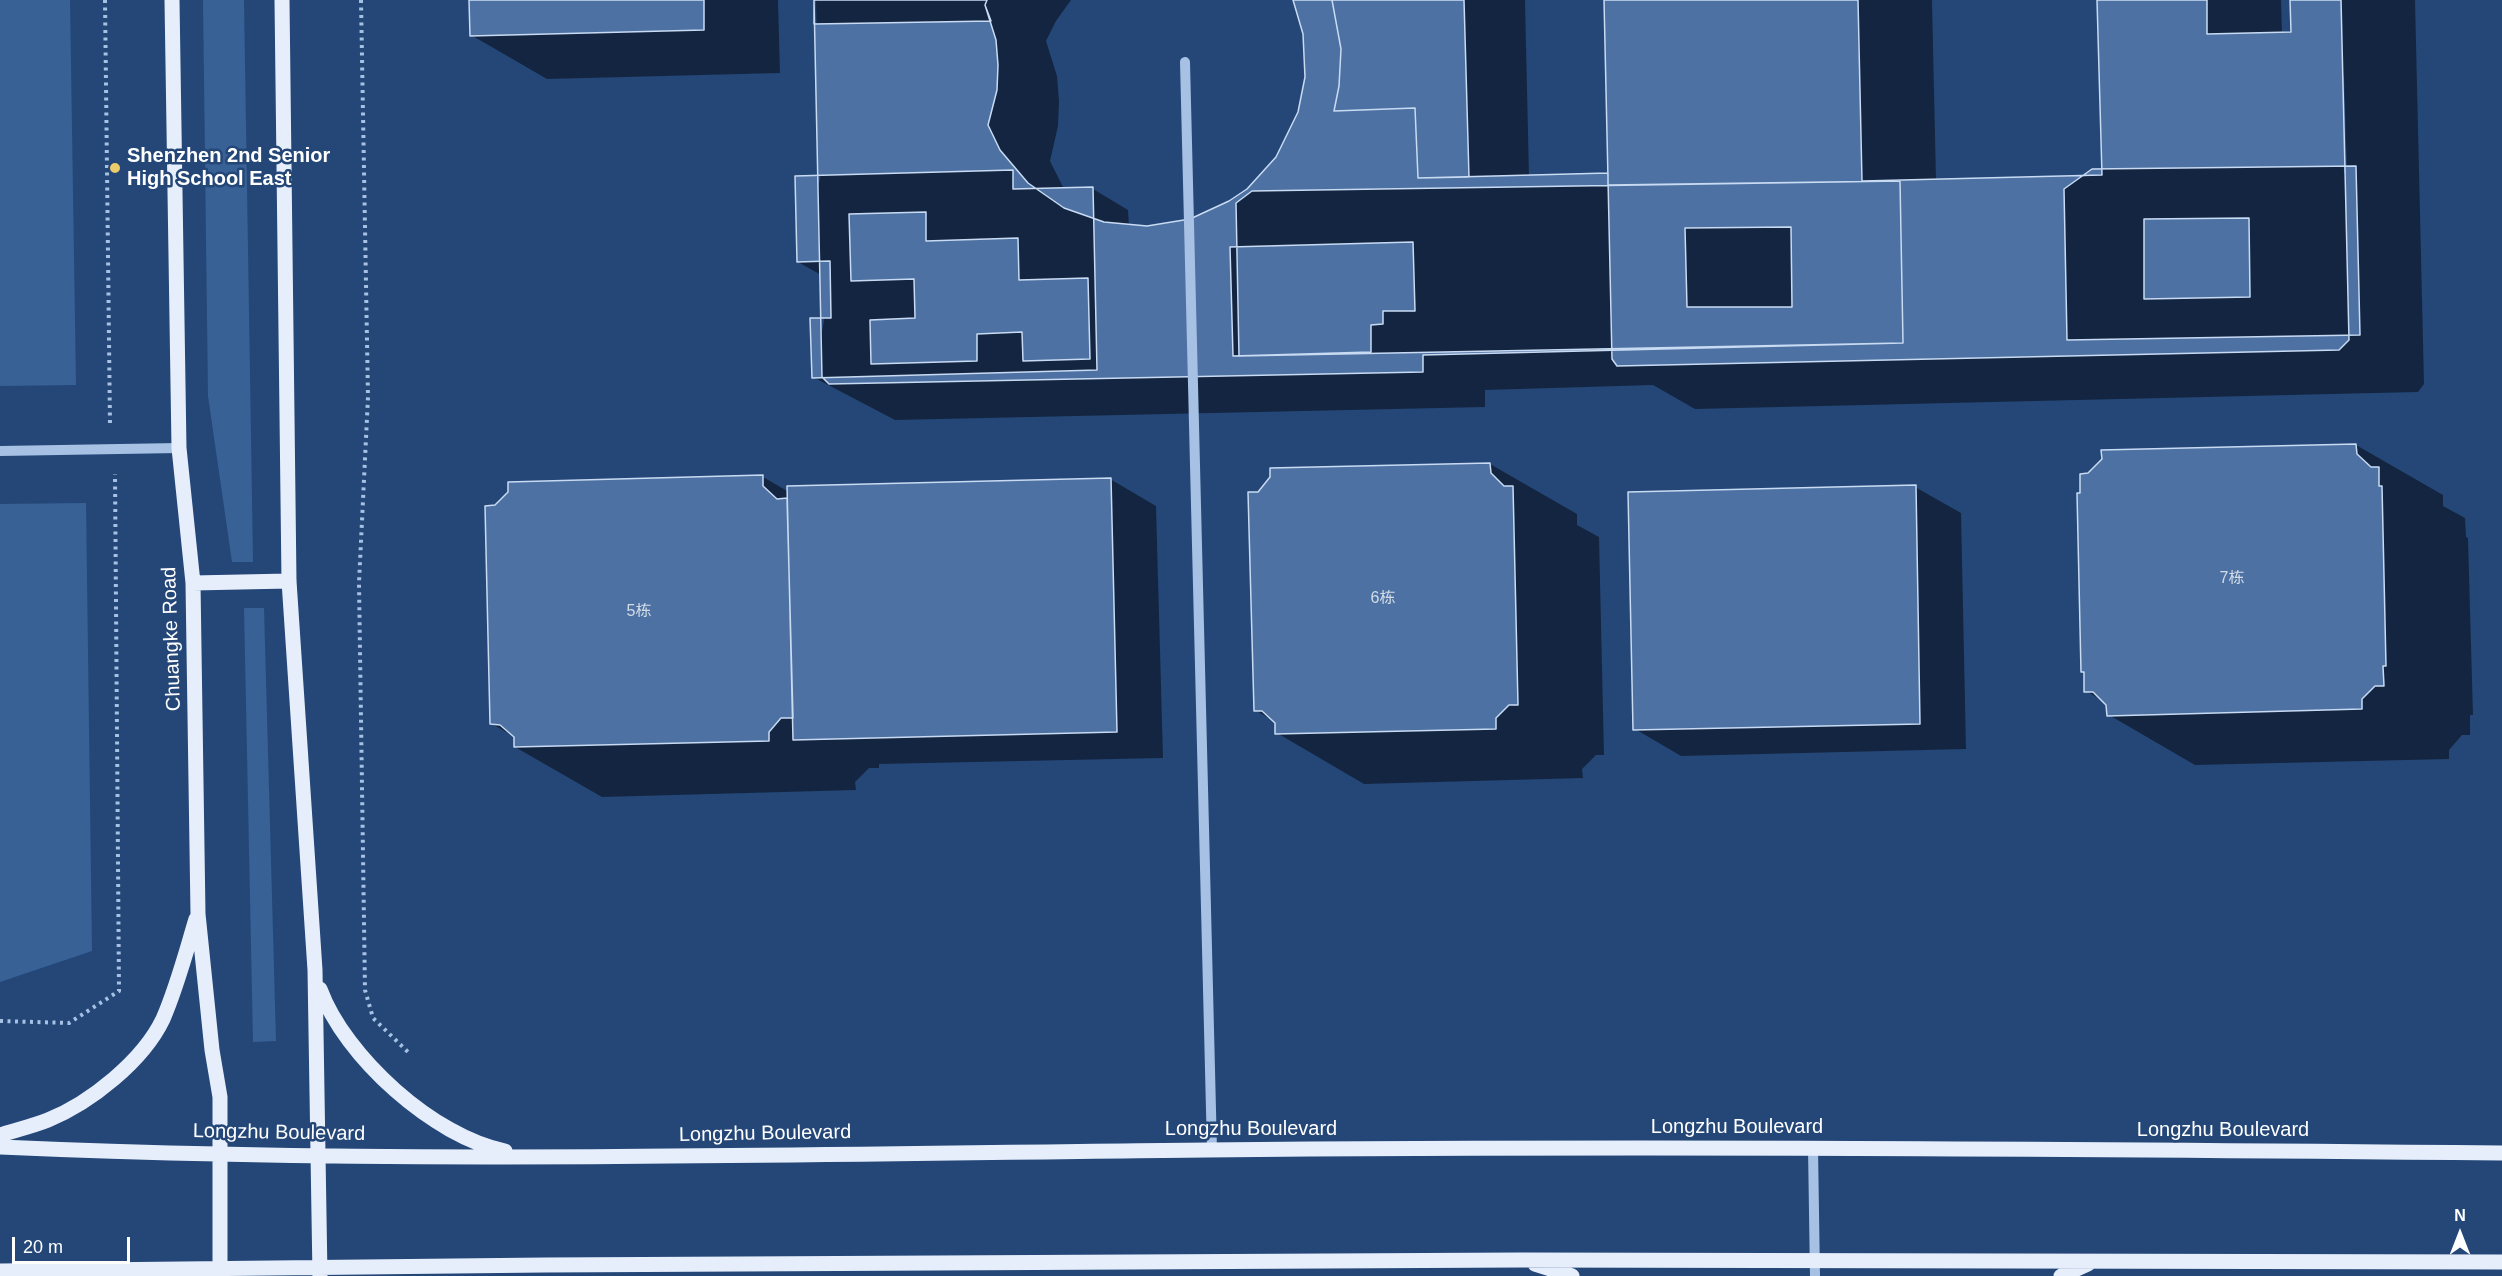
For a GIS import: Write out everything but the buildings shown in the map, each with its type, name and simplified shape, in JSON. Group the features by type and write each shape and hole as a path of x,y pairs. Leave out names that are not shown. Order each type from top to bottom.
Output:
{"main road":[{"name":"Chuangke Road","path":"172,0 178,448 193,583 198,914 219,1097 220,1272"},
{"path":"282,0 289,581 315,970 320,1272"},
{"path":"193,583 289,581"},
{"path":"0,1135 49,1120 88,1097 118,1074 144,1049 162,1020 198,914"},
{"path":"315,970 320,990 336,1024 362,1059 384,1081 456,1132 489,1148 535,1157"},
{"name":"Longzhu Boulevard","path":"0,1147 219,1154 535,1157 1212,1150 1813,1148 2502,1153"},
{"path":"1521,1260 1572,1276"},
{"path":"0,1273 320,1272 544,1265 1521,1260 1815,1268 2094,1262 2502,1262"},
{"path":"2061,1276 2094,1262"},
{"path":"500,1276 544,1265"},
{"path":"0,1273 5,1276"}],"street":[{"path":"1185,62 1212,1150"},
{"path":"0,451 178,448"},
{"path":"1813,1148 1815,1268"}],"path":[{"path":"105,0 109,412"},
{"path":"361,0 368,397 359,583 365,990 373,1018 409,1053"},
{"path":"0,1021 69,1023 119,991 116,480"}],"shaded area":[{"path":"0,0 70,0 76,385 0,386"},
{"path":"203,0 244,0 253,562 232,562 208,396"},
{"path":"86,503 92,951 0,982 0,504"},
{"path":"244,608 264,608 276,1041 253,1042"}],"place":[{"name":"Shenzhen 2nd Senior High School East","path":"115,168"}]}
